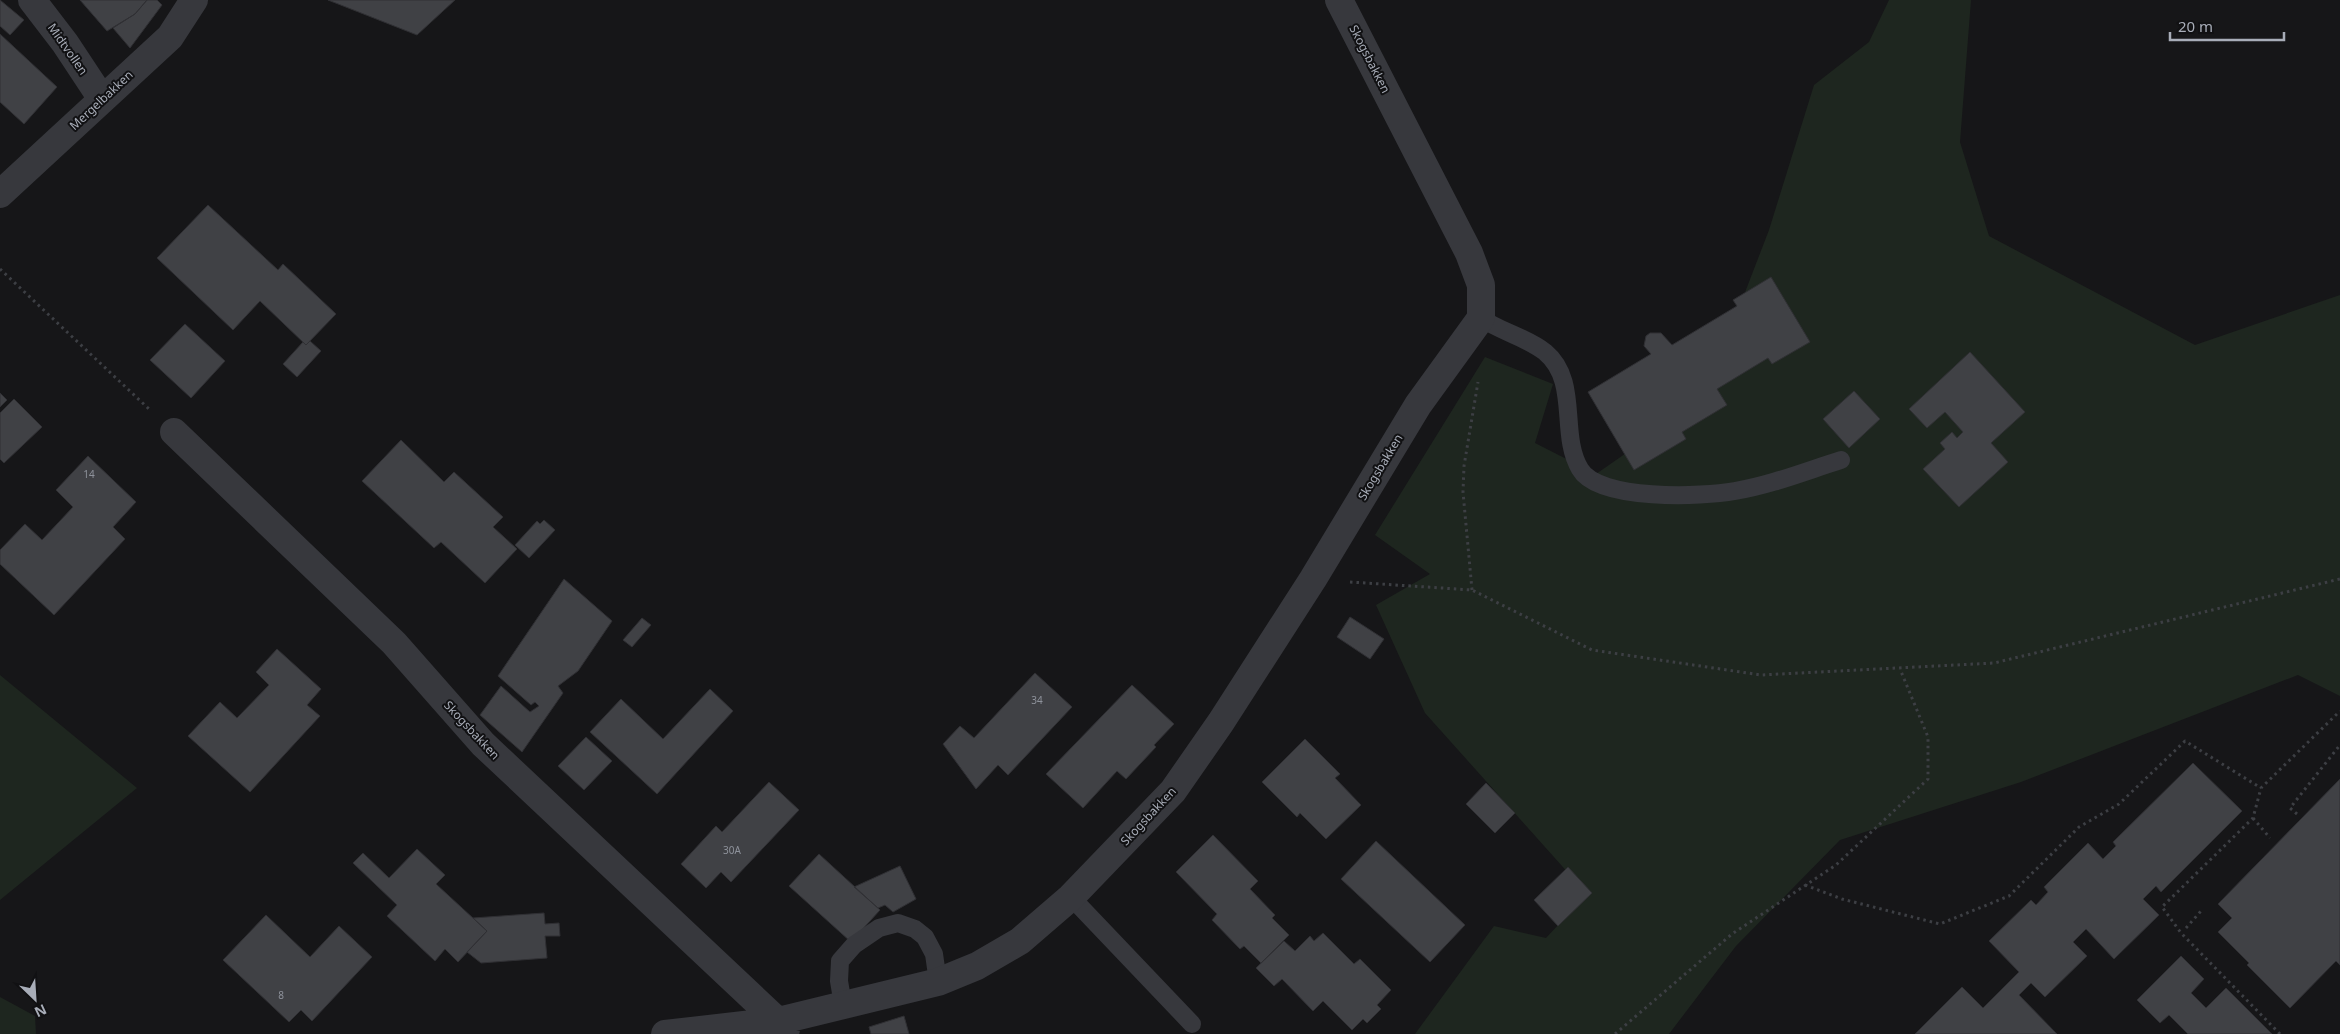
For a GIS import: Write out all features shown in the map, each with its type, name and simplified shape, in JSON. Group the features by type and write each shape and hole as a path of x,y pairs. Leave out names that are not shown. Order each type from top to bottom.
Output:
{"street":[{"name":"Midtvollen","path":"32,0 65,43 102,99"},
{"name":"Mergelbakken","path":"0,194 170,37 194,0"},
{"name":"Skogsbakken","path":"665,1034 785,1027 843,1005 938,982 977,966 1020,941 1071,897 1173,791 1221,722 1313,579 1418,405 1481,318 1481,285 1469,253 1339,0"},
{"name":"Skogsbakken","path":"174,432 394,643 483,744 785,1027"}],"lane":[{"path":"1481,318 1491,326 1530,343 1545,352 1553,362 1561,374 1567,398 1574,456 1580,470 1589,480 1604,488 1645,494 1699,495 1735,492 1841,460"},
{"path":"1071,897 1192,1024"},
{"path":"843,1005 839,981 840,961 854,945 879,928 898,923 915,929 926,937 934,954 938,982"}],"path":[{"path":"0,269 174,432"},
{"path":"1472,590 1463,492 1464,466 1479,379"},
{"path":"1313,579 1472,590 1592,650 1761,675 1994,663 2340,579"},
{"path":"1615,1034 1732,934 1836,864 1928,779 1928,737 1900,669"},
{"path":"2280,1034 2181,932 2162,907 2253,818 2261,788 2340,711"},
{"path":"1805,885 1842,900 1940,924 2009,896 2079,828 2119,804 2185,741 2261,788"},
{"path":"2297,814 2290,808 2340,745"},
{"path":"2253,818 2270,838"},
{"path":"2186,928 2201,911"}],"shaded area":[{"path":"1889,0 1971,0 1960,142 1989,236 2195,345 2340,295 2340,696 2298,675 2021,782 1840,840 1736,946 1669,1034 1415,1034 1494,926 1546,938 1587,894 1425,713 1376,605 1430,574 1375,535 1485,357 1553,384 1535,443 1596,474 1704,399 1769,230 1814,85 1869,42"},
{"path":"0,675 137,788 0,900"},
{"path":"0,997 35,1016 36,1034 0,1034"}],"building":[{"path":"0,0 24,20 10,35 0,26"},
{"path":"80,0 147,0 135,14 107,31"},
{"path":"147,0 157,0 162,5 130,48 113,28 135,14"},
{"path":"328,0 455,0 417,35"},
{"path":"0,34 57,87 24,124 0,102"},
{"path":"208,205 278,270 283,264 336,314 306,345 260,301 233,330 157,258"},
{"path":"1771,277 1810,342 1772,364 1768,358 1717,389 1727,405 1682,432 1686,439 1634,470 1588,392 1651,354 1644,346 1646,336 1650,333 1661,333 1672,345 1737,306 1733,300"},
{"path":"185,324 225,361 191,398 150,360"},
{"path":"310,341 321,351 297,377 283,364 303,342 306,345"},
{"path":"1970,352 2025,412 1991,443 2008,462 1959,507 1923,469 1945,449 1940,443 1952,432 1957,438 1963,432 1945,412 1927,428 1909,409"},
{"path":"1854,391 1880,419 1849,448 1823,419"},
{"path":"0,393 7,400 0,407"},
{"path":"14,399 42,427 4,463 0,459 0,413"},
{"path":"401,440 444,482 454,472 503,517 493,527 517,549 485,583 441,542 434,548 362,481"},
{"path":"88,456 136,502 113,527 125,539 54,615 0,564 0,550 25,524 42,540 73,507 56,490"},
{"path":"544,520 555,530 529,558 515,545 537,521 540,524"},
{"path":"564,579 612,621 578,671 558,686 563,693 522,752 480,715 501,686 530,712 539,706 535,702 531,705 498,676"},
{"path":"1350,617 1384,639 1370,659 1337,637"},
{"path":"642,618 651,625 632,647 623,640"},
{"path":"277,649 321,689 307,705 320,716 250,792 188,736 220,702 237,718 269,685 256,672"},
{"path":"1035,673 1072,707 1008,775 998,765 976,789 943,744 960,726 974,738"},
{"path":"1132,685 1174,724 1154,745 1156,747 1126,779 1117,771 1083,808 1046,774"},
{"path":"710,689 733,711 657,794 590,732 621,699 663,739"},
{"path":"586,737 612,761 584,790 558,766"},
{"path":"1305,739 1340,774 1335,778 1361,805 1326,839 1300,813 1297,817 1262,782"},
{"path":"2193,763 2242,811 2161,892 2156,886 2143,899 2159,915 2114,959 2086,929 2073,942 2087,956 2045,997 2031,983 2019,995 2057,1034 1915,1034 1962,987 1983,1008 2019,972 1989,941 2031,900 2036,905 2048,892 2044,887 2088,843 2103,859 2116,846 2113,842"},
{"path":"2340,779 2340,965 2336,961 2290,1008 2247,965 2249,963 2218,932 2232,918 2218,904"},
{"path":"769,782 799,810 731,882 721,872 706,888 681,864 716,826 722,832"},
{"path":"1486,783 1515,813 1495,833 1466,804"},
{"path":"1213,835 1258,881 1250,889 1275,915 1272,918 1289,935 1261,963 1244,946 1240,949 1212,920 1217,914 1176,872"},
{"path":"1376,841 1465,925 1430,962 1341,879"},
{"path":"417,849 445,875 436,884 487,931 458,962 445,949 435,961 387,916 397,905 353,863 363,853 389,878"},
{"path":"819,854 880,910 851,942 789,886"},
{"path":"900,866 916,899 893,912 885,905 878,908 854,887"},
{"path":"1568,867 1592,893 1558,926 1534,900"},
{"path":"544,913 545,924 559,923 560,936 545,936 547,958 481,963 467,952 487,931 473,918"},
{"path":"266,915 310,957 339,926 372,957 312,1021 301,1010 289,1022 223,960"},
{"path":"1323,933 1354,964 1360,959 1391,990 1377,1005 1381,1009 1367,1023 1363,1019 1352,1030 1323,1001 1313,1011 1282,979 1274,986 1256,968 1284,941 1295,951 1310,936 1314,941"},
{"path":"2181,956 2204,979 2191,993 2206,1008 2226,988 2272,1034 2188,1034 2169,1015 2160,1023 2137,1000"},
{"path":"904,1016 909,1034 871,1034 869,1027"}]}
